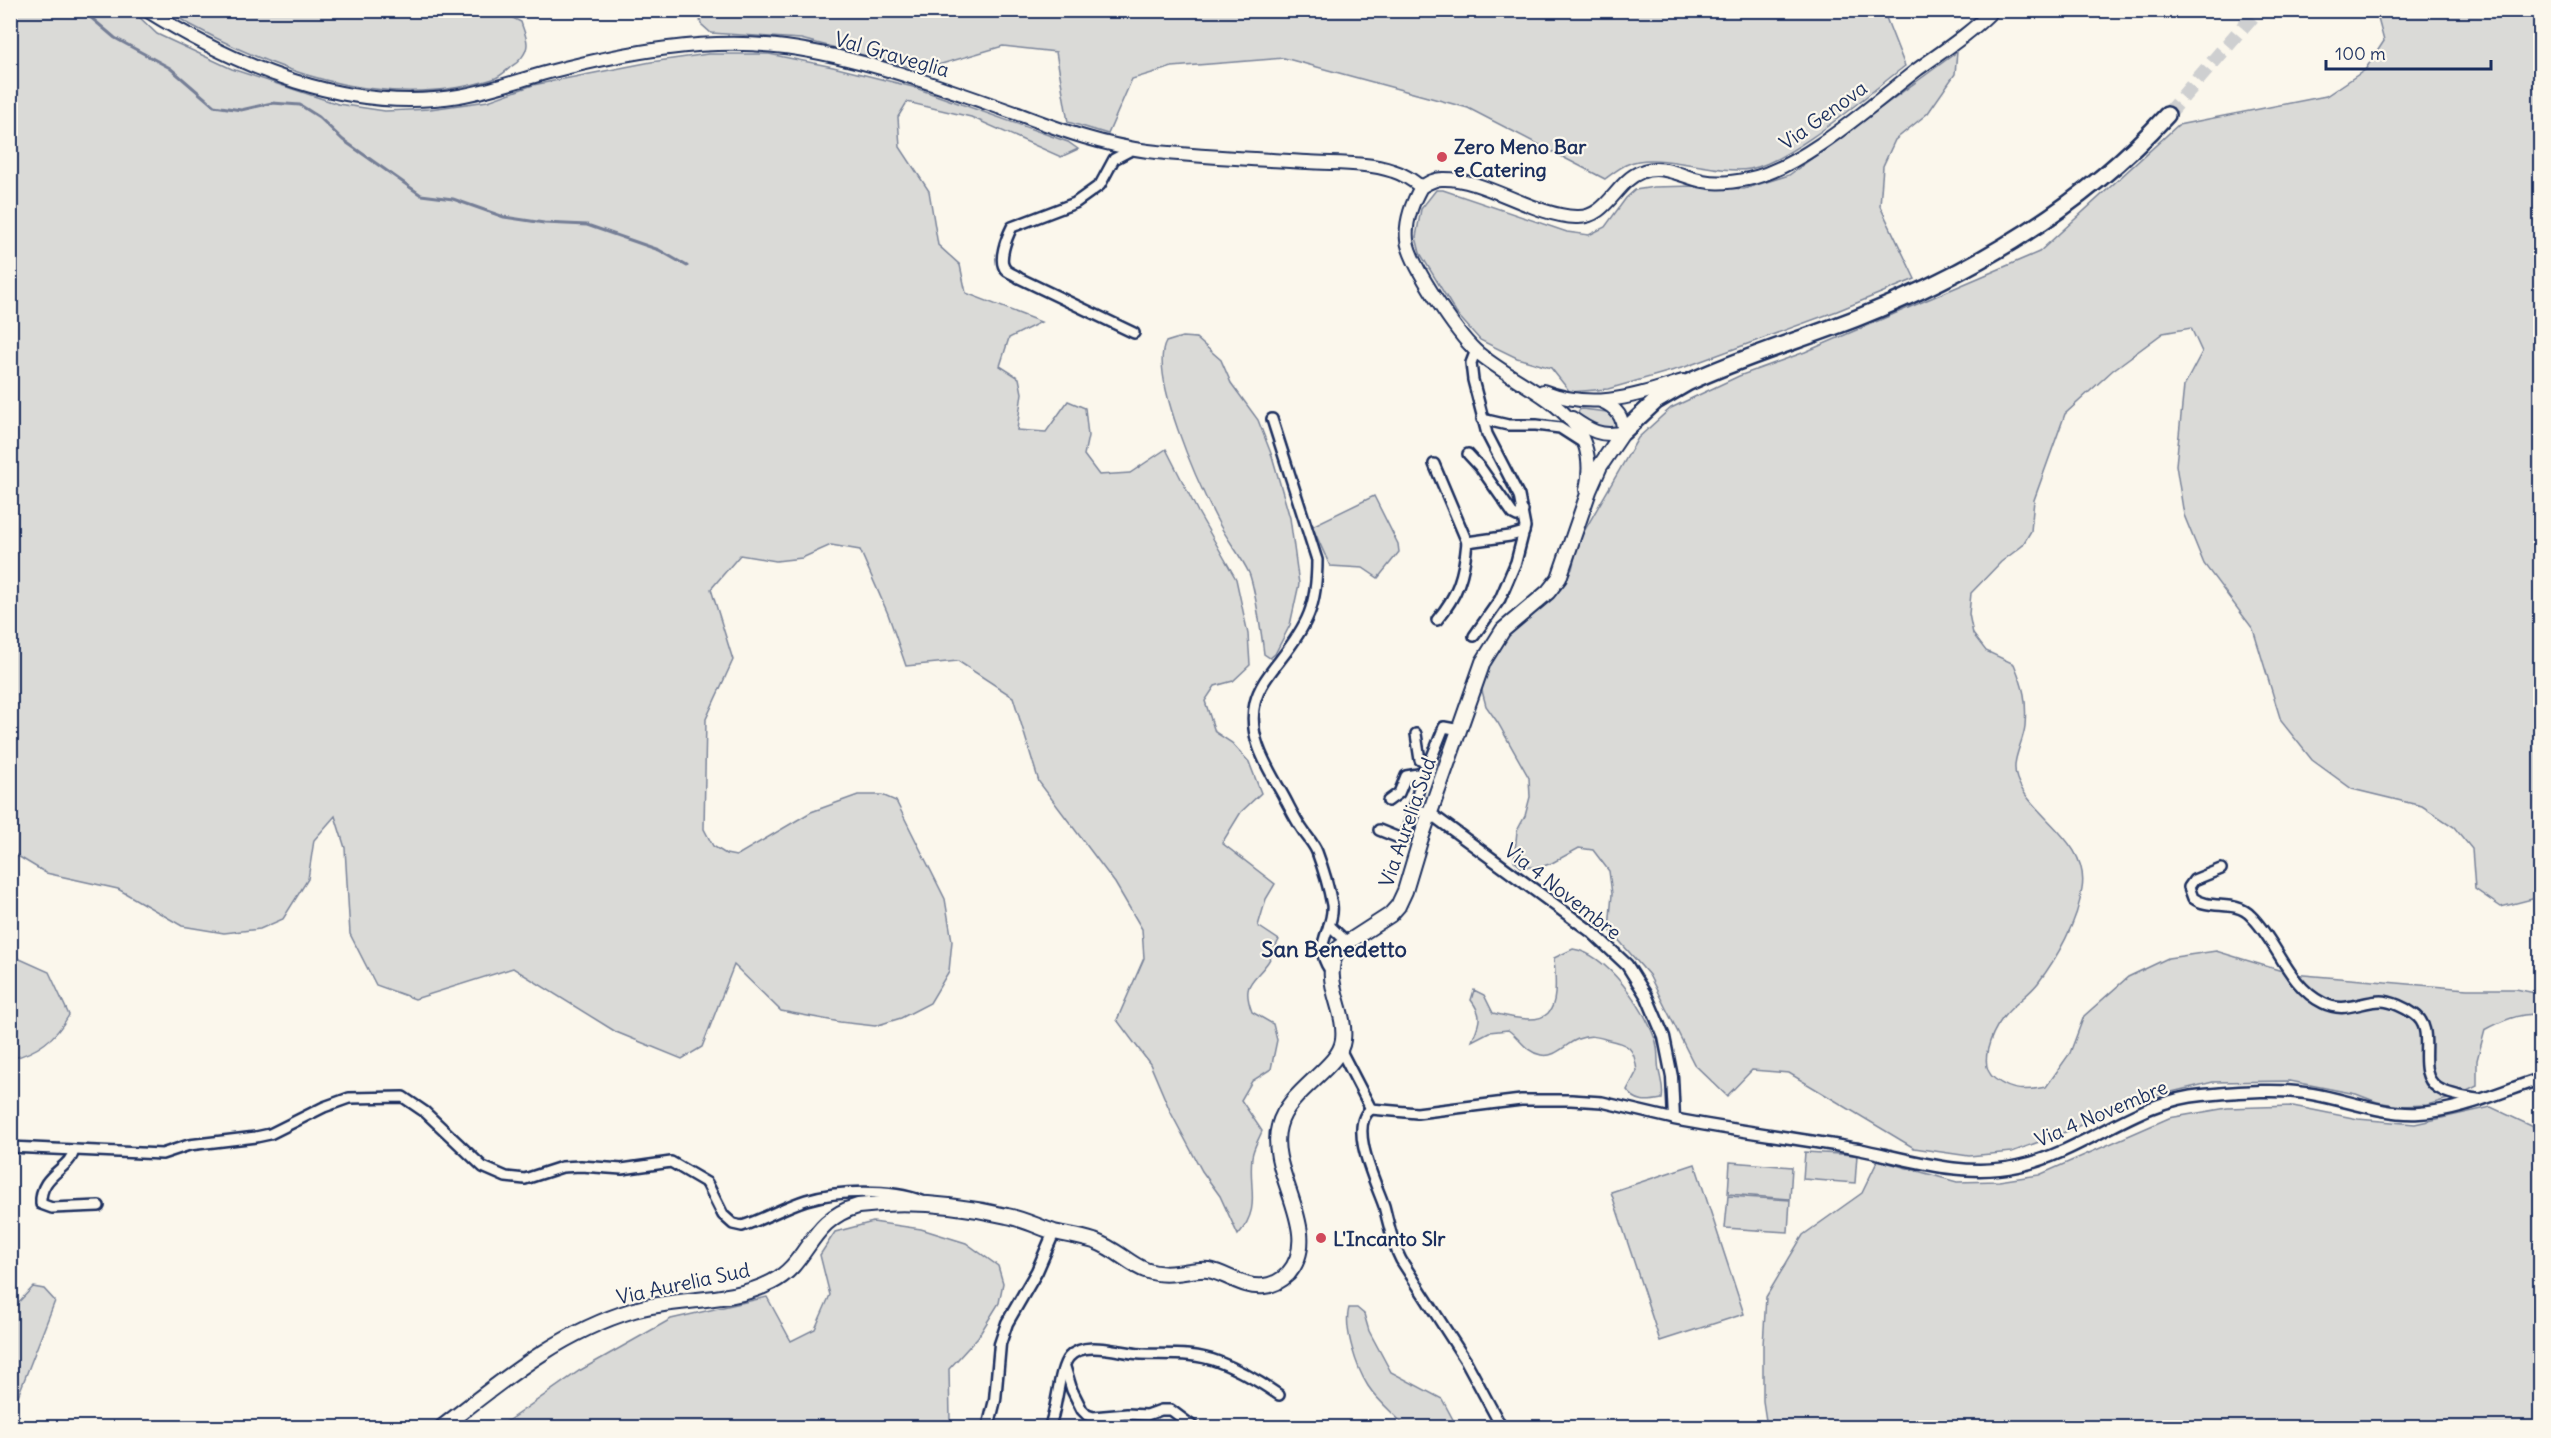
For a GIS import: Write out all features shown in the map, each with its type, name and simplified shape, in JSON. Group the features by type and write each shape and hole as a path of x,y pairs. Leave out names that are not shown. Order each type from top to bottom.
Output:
{"highway":[{"path":"1623,432 1656,401 1707,373 1883,307 1949,278 1997,252 2029,232 2095,182 2148,136 2167,115"}],"main road":[{"name":"Val Graveglia","path":"146,10 211,46 263,69 313,87 364,99 403,100 451,97 638,52 712,44 752,44 801,50 865,64 941,87 1100,143 1190,156 1371,166 1404,175 1421,187"},
{"name":"Via Genova","path":"1421,187 1440,179 1459,181 1556,214 1581,218 1602,208 1631,177 1651,169 1661,169 1704,181 1731,182 1766,175 1795,160 1835,132 1993,10"},
{"name":"Via Aurelia Sud","path":"1330,970 1335,955 1347,942 1390,915 1398,906 1477,676 1489,649 1507,626 1548,592 1559,578 1580,514 1590,463 1586,444 1565,412 1532,386 1494,364 1476,350 1450,318 1412,257 1408,247 1407,222 1421,187"},
{"path":"1532,386 1566,398 1600,401 1629,398 1707,373"},
{"path":"1580,514 1600,466 1623,432 1622,420 1618,412 1600,401"},
{"path":"1565,412 1591,431 1607,435 1623,432"},
{"path":"1330,970 1344,1030 1340,1049"},
{"name":"Via Aurelia Sud","path":"441,1428 539,1353 587,1326 636,1310 724,1296 771,1283 781,1277 794,1263 822,1225 843,1210 870,1204 932,1205 977,1209 1010,1216 1054,1232 1105,1246 1148,1272 1158,1274 1209,1270 1252,1286 1262,1287 1283,1278 1294,1265 1300,1240 1296,1212 1277,1145 1279,1126 1288,1103 1332,1061 1340,1049"}],"street":[{"path":"1133,149 1114,159 1100,184 1075,203 1012,227 1006,240 1003,265 1006,270 1019,278 1134,333"},
{"path":"1474,636 1500,599 1516,562 1524,532 1523,511 1519,496 1486,434 1482,419 1471,363 1476,350"},
{"path":"1272,419 1317,560 1317,583 1315,601 1300,634 1265,681 1260,692 1255,704 1255,728 1263,762 1316,849 1332,906 1329,925 1324,934 1323,952 1330,970"},
{"path":"1482,419 1508,425 1560,428 1586,444"},
{"path":"1468,454 1480,467 1513,514 1517,516 1523,511"},
{"path":"1434,464 1467,542 1465,565 1456,595 1437,620"},
{"path":"1467,542 1524,532"},
{"path":"1416,734 1417,755 1426,763 1430,762 1444,727 1460,730"},
{"path":"1379,830 1404,840 1420,784 1418,774 1406,776 1399,793 1388,801"},
{"path":"1414,808 1431,814"},
{"name":"Via 4 Novembre","path":"1431,814 1593,933 1627,965 1647,997 1664,1037 1672,1077 1674,1119"},
{"path":"2221,869 2194,880 2189,887 2193,898 2204,905 2234,906 2250,914 2296,979 2322,1003 2353,1007 2383,1001 2413,1013 2424,1026 2426,1070 2432,1082 2441,1090 2477,1099"},
{"path":"1329,925 1347,942"},
{"path":"1340,1049 1371,1109 1363,1120 1364,1149 1393,1243 1401,1260 1466,1361 1502,1428"},
{"name":"Via 4 Novembre","path":"1371,1109 1417,1113 1521,1100 1602,1102 1674,1119 1856,1149 1957,1170 1989,1171 2021,1166 2038,1160 2154,1107 2201,1095 2303,1093 2400,1113 2418,1113 2458,1107 2541,1078"},
{"path":"10,1147 162,1154 189,1145 270,1134 324,1107 349,1098 403,1097 425,1112 483,1167 506,1177 525,1179 562,1167 622,1169 671,1162 707,1183 723,1215 733,1224 742,1226 810,1199 846,1194 876,1193 909,1196 932,1205"},
{"path":"74,1150 73,1158 52,1173 41,1195 41,1204 52,1208 99,1206"},
{"path":"988,1428 995,1400 1000,1344 1007,1323 1037,1271 1054,1232"},
{"path":"1048,1428 1055,1414 1064,1364 1077,1351 1093,1349 1139,1354 1175,1353 1216,1360 1279,1395"},
{"path":"1064,1364 1072,1390 1087,1415 1093,1417 1147,1415 1161,1410 1171,1410 1195,1428"}],"shaded area":[{"path":"11,10 133,11 157,34 232,69 338,104 385,111 430,109 488,101 533,85 651,62 708,54 769,54 913,87 1068,142 1078,149 1061,157 971,117 907,102 898,117 900,147 929,191 938,245 960,265 966,293 1041,322 1009,338 1000,366 1019,378 1022,393 1017,430 1046,432 1068,401 1085,408 1088,436 1084,455 1099,475 1130,473 1166,449 1236,579 1248,634 1250,665 1233,681 1215,686 1205,701 1215,732 1232,743 1249,762 1261,793 1241,812 1222,843 1275,884 1266,899 1258,926 1279,940 1268,962 1253,979 1248,989 1252,1012 1273,1024 1277,1040 1271,1069 1252,1081 1241,1100 1262,1131 1252,1157 1250,1216 1238,1235 1220,1196 1202,1171 1171,1113 1150,1064 1117,1020 1144,958 1142,929 1115,883 1039,782 1013,697 958,661 906,666 888,614 860,550 831,545 802,558 776,561 740,555 711,589 733,660 706,719 704,829 713,846 726,854 736,856 811,812 858,795 882,795 896,801 945,899 952,941 949,971 930,1003 901,1018 875,1026 781,1011 734,965 702,1047 682,1059 616,1032 513,968 415,999 376,985 350,934 345,848 335,816 314,840 308,879 283,919 260,929 224,933 182,926 118,889 46,873 11,852"},
{"path":"1883,10 1905,66 1829,125 1786,154 1767,164 1736,170 1671,161 1640,161 1625,165 1605,179 1468,108 1284,58 1172,67 1132,79 1108,134 1068,122 1056,52 1003,46 921,70 801,39 711,33 701,24 698,11"},
{"path":"166,11 499,11 521,22 527,44 526,51 520,60 493,79 431,90 366,88 325,80 263,60"},
{"path":"2376,11 2540,11 2540,897 2501,907 2475,889 2472,849 2454,827 2422,806 2352,789 2312,760 2281,721 2253,629 2204,564 2184,515 2176,465 2184,386 2202,352 2191,328 2163,333 2113,370 2065,414 2034,500 2031,531 2022,546 2001,562 1971,593 1969,614 1973,634 1986,651 2014,664 2022,687 2026,709 2024,733 2015,766 2017,779 2024,793 2069,843 2082,872 2080,901 2066,939 2038,983 2010,1009 1998,1025 1990,1041 1986,1058 1987,1066 1995,1079 2007,1086 2026,1090 2046,1087 2070,1053 2084,1016 2128,977 2168,958 2216,951 2292,974 2467,989 2516,989 2540,994 2540,1015 2526,1014 2505,1020 2485,1030 2477,1060 2477,1086 2455,1097 2427,1105 2401,1106 2377,1102 2356,1094 2290,1081 2213,1082 2126,1103 2068,1131 2012,1152 1969,1156 1914,1148 1789,1073 1752,1070 1727,1096 1694,1064 1649,975 1609,929 1612,894 1609,871 1593,850 1579,848 1541,867 1521,867 1514,861 1517,831 1525,816 1530,797 1529,778 1486,706 1481,687 1487,668 1510,631 1555,596 1572,569 1579,540 1638,438 1671,408 1739,376 1805,352 2039,252 2178,125 2326,96 2365,70 2384,41"},
{"path":"1957,52 1955,74 1928,113 1895,140 1883,166 1880,206 1915,279 1837,311 1685,367 1608,389 1570,392 1551,368 1517,358 1480,340 1456,313 1420,253 1416,237 1421,209 1436,190 1443,190 1567,232 1589,235 1605,227 1626,198 1635,190 1695,186 1744,189 1789,175"},
{"path":"1182,337 1196,338 1221,360 1231,383 1258,420 1272,456 1290,518 1299,584 1290,625 1275,654 1270,658 1264,654 1249,573 1208,502 1169,403 1162,357 1166,342"},
{"path":"1579,410 1607,412 1615,420 1616,429 1603,430 1580,417"},
{"path":"1374,496 1398,544 1399,552 1378,578 1363,568 1330,566 1312,526"},
{"path":"1573,949 1586,953 1599,961 1623,984 1650,1026 1656,1043 1662,1099 1651,1101 1638,1099 1627,1090 1637,1071 1636,1063 1632,1051 1620,1043 1598,1037 1585,1037 1573,1041 1556,1053 1541,1055 1527,1048 1508,1030 1489,1032 1472,1041 1479,1020 1478,1011 1471,1000 1474,990 1484,995 1493,1013 1529,1019 1540,1018 1548,1013 1553,1005 1554,958"},
{"path":"11,955 49,972 69,1015 58,1031 44,1044 29,1053 11,1059"},
{"path":"2293,1106 2358,1119 2415,1124 2491,1107 2540,1130 2540,1427 1767,1427 1763,1401 1766,1297 1803,1235 1862,1193 1878,1160 1957,1182 1999,1181 2039,1175 2169,1118 2227,1108"},
{"path":"1805,1152 1857,1155 1855,1183 1803,1179"},
{"path":"1730,1162 1792,1167 1790,1199 1728,1194"},
{"path":"1695,1164 1744,1314 1660,1341 1611,1192"},
{"path":"1728,1196 1790,1200 1788,1232 1725,1228"},
{"path":"873,1222 921,1229 966,1243 998,1266 1003,1283 999,1303 978,1337 949,1369 950,1419 953,1427 499,1427 579,1371 671,1319 767,1297 791,1341 815,1329 830,1295 820,1255 835,1232"},
{"path":"33,1287 44,1289 55,1301 11,1414 11,1310"},
{"path":"1349,1308 1357,1308 1364,1314 1369,1331 1391,1372 1442,1399 1457,1427 1404,1427 1376,1396 1360,1369 1349,1337"}],"waterway":[{"path":"82,10 115,38 170,68 214,106 241,110 272,103 300,105 319,117 343,140 421,195 453,199 504,217 544,223 587,225 659,250 687,266"}],"tunnel":[{"path":"2167,115 2258,10"}],"place":[{"name":"Zero Meno Bar e Catering","path":"1442,157"},
{"name":"L'Incanto Slr","path":"1321,1238"}],"district":[{"name":"San Benedetto","path":"1334,949"}]}
